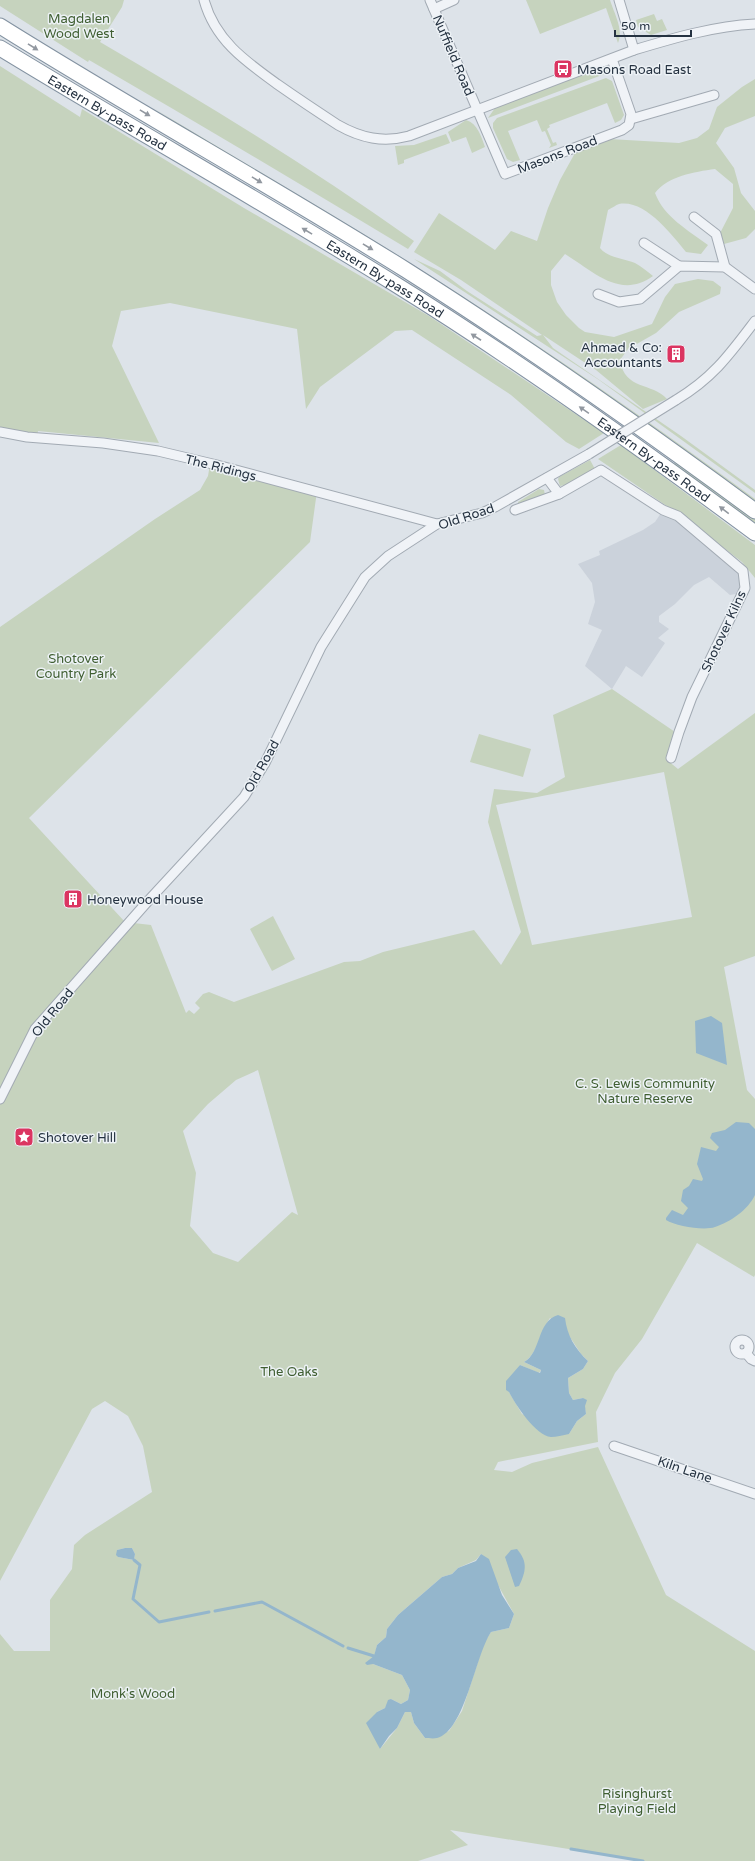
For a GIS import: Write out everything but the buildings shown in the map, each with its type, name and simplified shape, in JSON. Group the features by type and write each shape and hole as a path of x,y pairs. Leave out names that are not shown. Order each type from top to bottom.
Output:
{"highway":[{"name":"Eastern By-pass Road","path":"0,26 405,270 541,357 655,437 755,510"},
{"name":"Eastern By-pass Road","path":"0,48 395,284 531,373 644,450 755,533"}],"street":[{"path":"204,0 208,14 220,36 240,57 338,126 355,134 375,139 400,138 634,50 674,38 719,28 755,24"},
{"path":"432,4 454,0"},
{"path":"619,0 634,50"},
{"name":"Nuffield Road","path":"432,4 477,110"},
{"path":"612,59 631,119 714,95"},
{"path":"702,99 704,109"},
{"name":"Masons Road","path":"477,110 505,174 622,130 629,125 631,119"},
{"path":"694,217 716,234 725,267"},
{"path":"644,243 679,266 725,267 755,289"},
{"path":"598,294 619,302 640,299 679,266"},
{"name":"Old Road","path":"0,1099 35,1029 148,901 244,797 265,763 321,647 365,577 388,556 437,524 482,513 589,454 697,388 714,373 728,357 755,321"},
{"name":"The Ridings","path":"0,432 27,437 103,443 158,451 217,465 437,524"},
{"name":"Shotover Kilns","path":"559,494 601,470 663,510 678,516 743,571 744,588 692,697 671,758"},
{"path":"515,510 559,494 547,478"},
{"path":"746,1353 755,1361"},
{"name":"Kiln Lane","path":"614,1446 755,1494"}],"shaded area":[{"path":"663,510 743,571 741,593 730,595 709,577 694,585 675,604 659,616 659,622 669,629 658,638 665,643 642,677 626,666 612,689 585,666 602,630 588,624 595,602 592,583 578,564 600,555 599,551 643,530 655,522"}],"green space":[{"name":"Magdalen Wood West","path":"0,0 124,0 122,7 100,42 259,138 337,188 414,241 408,249 129,83 89,60 88,62 0,6"},
{"path":"526,0 610,0 619,27 620,38 618,43 606,8 540,34"},
{"path":"654,14 657,21 662,19 667,30 651,35 638,27 636,20"},
{"path":"0,66 80,117 82,109 244,208 429,316 604,433 579,449 566,442 511,395 412,330 395,331 320,387 306,409 297,329 170,303 121,311 112,346 159,443 38,431 37,437 0,432"},
{"path":"598,69 604,69 610,72 488,118 495,108"},
{"path":"606,78 612,81 624,115 621,120 615,123 607,103 549,125 550,127 547,129 553,143 556,142 557,145 549,148 551,145 545,131 542,132 537,120 508,131 520,160 513,162 507,159 493,128 493,123 497,118"},
{"path":"755,79 755,116 725,128 716,143 734,168 741,193 755,211 755,229 746,238 724,244 717,239 733,208 733,184 715,169 707,170 690,173 667,182 655,193 659,202 670,216 708,245 701,254 686,252 666,228 648,213 629,204 619,204 608,210 600,248 611,256 635,263 653,276 641,283 629,285 618,284 596,275 565,254 551,271 551,285 557,302 566,315 585,332 614,337 652,324 665,297 675,284 698,279 713,281 721,287 720,294 679,312 656,333 628,349 620,360 627,377 640,385 654,390 667,399 643,409 596,370 543,335 553,348 681,436 755,490 755,493 599,380 414,259 440,271 467,291 537,336 542,335 461,280 414,252 439,213 495,250 511,231 537,241 548,208 560,180 575,153 609,139 679,143 697,138 709,129 717,107 742,87"},
{"path":"153,108 449,287 582,376 669,437 755,499 755,503 670,441 677,444 598,389"},
{"path":"466,120 476,127 485,147 472,153 466,137 452,142 448,132"},
{"path":"446,134 450,143 404,160 404,163 398,165 395,146 414,145"},
{"path":"621,445 755,545 755,578 742,562 690,522 598,459"},
{"path":"590,460 595,469 565,485 560,486 558,479 559,477"},
{"path":"676,461 755,516 755,524 674,464"},
{"path":"210,464 317,491 310,542 29,818 125,922 151,925 186,1013 189,1010 194,1014 200,1008 195,1003 203,994 209,992 234,1002 344,962 360,961 383,952 474,930 501,965 521,932 488,822 494,789 537,793 565,777 553,715 612,689 678,734 667,760 678,769 755,713 755,956 724,967 747,1090 755,1099 755,1275 754,1277 697,1243 642,1339 615,1373 596,1412 598,1442 498,1462 494,1470 512,1472 532,1463 598,1447 666,1595 755,1651 755,1861 643,1861 450,1830 468,1845 418,1861 0,1861 0,1634 14,1651 50,1651 50,1600 72,1569 74,1545 85,1535 152,1492 143,1446 128,1416 105,1401 92,1409 0,1581 0,627 155,519 200,490 208,476","holes":["664,772 692,917 532,945 496,805","258,1070 298,1215 292,1212 238,1262 213,1253 190,1226 196,1173 183,1131 208,1104 236,1080","550,1318 566,1331 581,1354 588,1361 583,1369 568,1378 569,1393 573,1400 583,1398 586,1414 577,1421 569,1434 522,1414 509,1392 520,1365 539,1373 541,1370 524,1362 533,1354","125,1548 132,1548 135,1554 134,1560 118,1557 117,1550","481,1554 514,1614 509,1628 491,1632 484,1643 462,1711 449,1731 425,1738 414,1723 411,1712 405,1712 397,1728 380,1749 377,1712 385,1708 391,1699 401,1704 408,1700 410,1690 402,1675 373,1664 377,1645 386,1637 387,1629 398,1615 442,1577 452,1574 458,1568 476,1560"]},
{"path":"539,489 544,490 545,495 518,504 518,502"},
{"path":"479,734 531,749 523,777 470,762"},
{"path":"273,916 295,959 272,971 250,929"}],"water":[{"path":"711,1016 722,1023 727,1065 696,1053 695,1021"},
{"path":"736,1122 749,1123 755,1129 755,1195 748,1206 727,1222 710,1228 690,1227 666,1220 672,1210 683,1215 688,1208 681,1201 683,1190 689,1186 693,1179 702,1181 703,1179 697,1164 701,1147 716,1151 719,1147 710,1138 712,1133 725,1130"},
{"path":"558,1315 565,1318 572,1341 579,1352 588,1361 583,1369 568,1378 569,1393 573,1400 583,1398 587,1400 585,1406 586,1414 577,1421 569,1434 551,1437 539,1431 527,1419 509,1392 506,1390 506,1381 520,1365 540,1373 541,1370 524,1362 534,1351 542,1330 546,1324"},
{"path":"132,1548 135,1554 134,1560 118,1557 116,1555 117,1550"},
{"path":"517,1549 523,1558 525,1567 519,1586 515,1587 505,1557 511,1550"},
{"path":"481,1554 489,1559 502,1595 514,1614 509,1628 491,1632 485,1643 462,1708 455,1722 447,1732 437,1738 425,1738 414,1723 411,1712 405,1712 397,1728 380,1749 366,1723 377,1712 385,1708 388,1700 391,1699 401,1704 408,1700 410,1690 402,1675 373,1664 367,1665 365,1663 374,1656 377,1645 386,1637 387,1629 398,1615 442,1577 452,1574 458,1568 476,1561"}],"waterway":[{"path":"134,1560 140,1565 133,1599 159,1622 209,1612"},
{"path":"215,1611 262,1602 343,1646"},
{"path":"348,1648 374,1656"},
{"path":"571,1849 643,1861"}],"place":[{"name":"Masons Road East","path":"563,69"},
{"name":"Ahmad & Co: Accountants","path":"676,354"},
{"name":"Honeywood House","path":"73,899"},
{"name":"Shotover Hill","path":"24,1137"}],"park label":[{"name":"Shotover Country Park","path":"76,666"},
{"name":"C. S. Lewis Community Nature Reserve","path":"645,1090"},
{"name":"The Oaks","path":"289,1371"},
{"name":"Monk's Wood","path":"133,1693"},
{"name":"Risinghurst Playing Field","path":"637,1800"}]}
